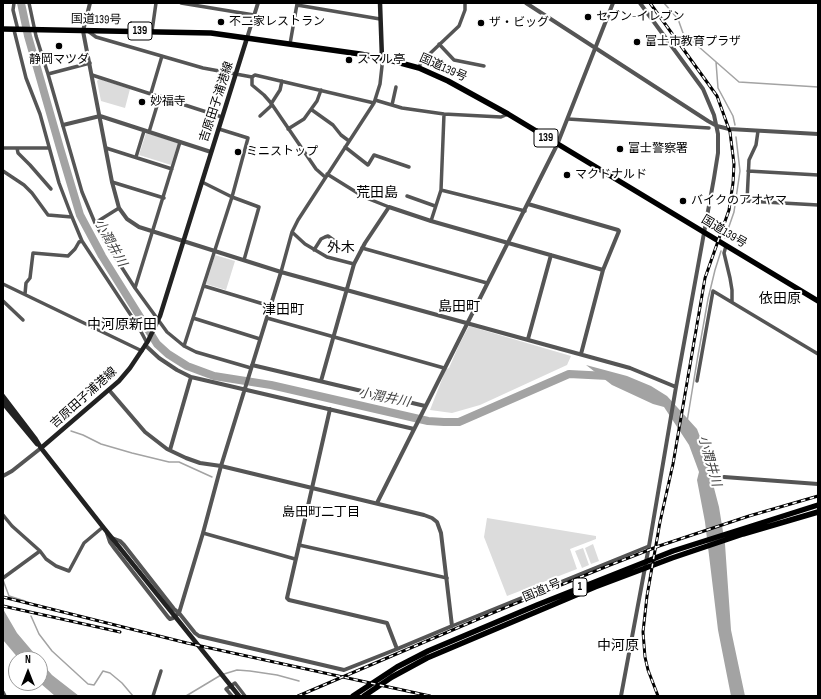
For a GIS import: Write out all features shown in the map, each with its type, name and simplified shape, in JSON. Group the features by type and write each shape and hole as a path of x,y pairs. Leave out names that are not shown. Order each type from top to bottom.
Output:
{"highway":[{"name":"国道139号","path":"3,29 211,33 382,58 419,68 448,81 508,114 557,145 818,301"},
{"name":"国道1号","path":"353,696 396,667 428,651 544,602 673,551 818,505"},
{"name":"国道1号","path":"364,696 392,677 427,658 595,587 679,555 818,512"}],"main road":[{"path":"380,3 382,58"},
{"name":"吉原田子浦港線","path":"41,448 109,390 130,368 147,343 158,321 247,38"},
{"path":"3,396 36,438 41,448"},
{"path":"3,403 41,448 164,604 239,696"}],"street":[{"path":"14,3 13,10 26,78 40,114 59,183 72,217 82,241 138,326 147,343 159,358 191,377 415,427"},
{"path":"29,3 34,30 82,192 95,223 135,288 167,332 184,346 211,357 321,380 425,408"},
{"path":"90,3 85,31 112,182 119,208 127,219 139,227 281,272 630,368 676,387"},
{"path":"152,31 156,3"},
{"path":"181,3 254,15"},
{"path":"247,38 258,3"},
{"path":"419,68 421,62 459,26 463,19 465,3"},
{"path":"526,3 717,126 729,129 818,134"},
{"path":"376,503 525,211 557,145 613,3"},
{"path":"621,696 718,153 717,126 703,90 640,3"},
{"path":"290,44 297,4 380,19"},
{"path":"85,31 96,37 204,68 252,77 255,75 402,108 444,114 501,117 508,114"},
{"path":"439,44 454,60 484,66"},
{"path":"151,93 162,56"},
{"path":"107,532 110,542 115,549 168,617 172,619 179,613 204,533 221,466 292,232 298,220 375,101 381,78 382,58"},
{"path":"48,74 90,63"},
{"path":"92,75 222,117"},
{"path":"252,77 252,85 272,104 316,169 364,197 431,221 603,270"},
{"path":"260,116 272,104 280,90 282,81"},
{"path":"392,105 396,87"},
{"path":"288,129 304,119 312,110 321,90"},
{"path":"149,132 160,96"},
{"path":"312,110 333,126 341,136 349,141"},
{"path":"431,221 441,190 444,114"},
{"path":"63,125 100,116 211,152"},
{"path":"568,119 709,128"},
{"path":"184,346 232,197 248,138 219,129"},
{"path":"136,157 144,131"},
{"path":"758,131 756,145 749,160 747,201 818,204"},
{"path":"135,288 164,198 180,142"},
{"path":"345,147 368,165 374,155 409,166"},
{"path":"3,148 50,148"},
{"path":"17,148 18,153 30,164 51,189"},
{"path":"106,148 172,169"},
{"path":"3,171 24,185 32,193 48,215 72,217"},
{"path":"748,171 818,175"},
{"path":"112,182 164,198"},
{"path":"202,182 232,197 259,207 244,260"},
{"path":"441,190 525,211"},
{"path":"406,196 436,206"},
{"path":"528,204 618,230 619,232 603,270 581,354"},
{"path":"321,380 354,264 362,248 389,207"},
{"path":"95,223 119,208"},
{"path":"292,232 304,244 327,257 354,264"},
{"path":"314,250 321,239 325,237 328,236 335,241"},
{"path":"25,294 26,283 30,278 33,253 68,256 79,242 82,241"},
{"path":"726,246 724,253 732,290 732,302"},
{"path":"362,248 487,283"},
{"path":"528,339 551,255"},
{"path":"3,284 142,351"},
{"path":"204,286 270,306"},
{"path":"697,381 714,291 818,354"},
{"path":"3,302 23,320"},
{"path":"193,318 260,339"},
{"path":"267,318 444,368"},
{"path":"170,450 191,377"},
{"path":"109,390 145,432 170,450 186,458 200,463 221,466 432,518 437,522 441,533 452,626"},
{"path":"330,409 286,595 289,600 387,623 397,649"},
{"path":"3,476 12,471 41,448"},
{"path":"724,477 818,484"},
{"path":"3,515 12,526 40,551 46,559 56,566 69,571 84,543 103,527"},
{"path":"204,533 295,559"},
{"path":"112,538 120,541 124,545 174,609 199,636 344,670 649,546"},
{"path":"299,545 446,578"},
{"path":"3,578 40,551"},
{"path":"153,696 161,670"},
{"path":"232,696 226,689 235,683 245,696"},
{"path":"3,692 5,696"}],"shaded area":[{"path":"99,79 130,89 125,108 101,101 97,81"},
{"path":"146,133 178,143 171,165 139,155"},
{"path":"215,255 235,261 226,290 206,284"},
{"path":"469,326 571,356 567,365 480,405 452,413 430,410 446,369 449,368"},
{"path":"586,365 627,376 651,386 667,396 697,429 702,442 719,507 725,544 731,630 745,696 731,696 718,630 705,522 697,480 699,472 689,445 664,407 653,404 612,385"},
{"path":"487,518 596,536 596,539 570,549 577,569 507,596 484,537"},
{"path":"593,544 599,561 591,564 585,548"},
{"path":"583,548 589,565 582,568 575,551"},
{"path":"3,609 17,633 32,651 12,651 3,640"},
{"path":"48,670 79,696 55,696 48,690"}],"waterway":[{"name":"小潤井川","path":"21,3 28,36 80,215 102,256 157,344 168,354 187,366 214,376 271,385 428,421 444,422 459,422 569,374 608,376"},
{"path":"664,3 678,19 683,33 739,82 818,87"},
{"path":"716,62 718,88 733,116 735,125"},
{"path":"725,238 734,212 740,171 736,137"},
{"path":"687,422 708,299 721,251"},
{"path":"71,431 101,444 132,453 169,462 179,462 212,477"},
{"path":"3,580 9,596 25,601"},
{"path":"31,616 39,634 52,651 88,684 94,685 103,671 110,673 122,683 133,696"},
{"path":"224,674 237,670 250,671 277,675 299,681"},
{"path":"186,696 221,675"}],"railway":[{"path":"650,3 717,96 730,132 734,164 729,210 705,278 673,464 660,522 647,596 643,632 645,657 648,670 658,696"},
{"path":"298,696 497,611 659,546 749,516 818,496"},
{"path":"3,597 187,643 430,696"},
{"path":"3,606 120,632"}],"place":[{"name":"セブン-イレブン","path":"588,17"},
{"name":"不二家レストラン","path":"221,22"},
{"name":"ザ・ビッグ","path":"481,23"},
{"name":"富士市教育プラザ","path":"637,42"},
{"name":"静岡マツダ","path":"59,46"},
{"name":"スマル亭","path":"349,60"},
{"name":"妙福寺","path":"142,102"},
{"name":"富士警察署","path":"620,149"},
{"name":"ミニストップ","path":"238,152"},
{"name":"マクドナルド","path":"567,175"},
{"name":"バイクのアオヤマ","path":"683,201"}],"district":[{"name":"荒田島","path":"377,193"},
{"name":"外木","path":"341,248"},
{"name":"依田原","path":"780,299"},
{"name":"島田町","path":"459,307"},
{"name":"津田町","path":"283,310"},
{"name":"中河原新田","path":"122,325"},
{"name":"島田町二丁目","path":"321,513"},
{"name":"中河原","path":"618,646"}]}
